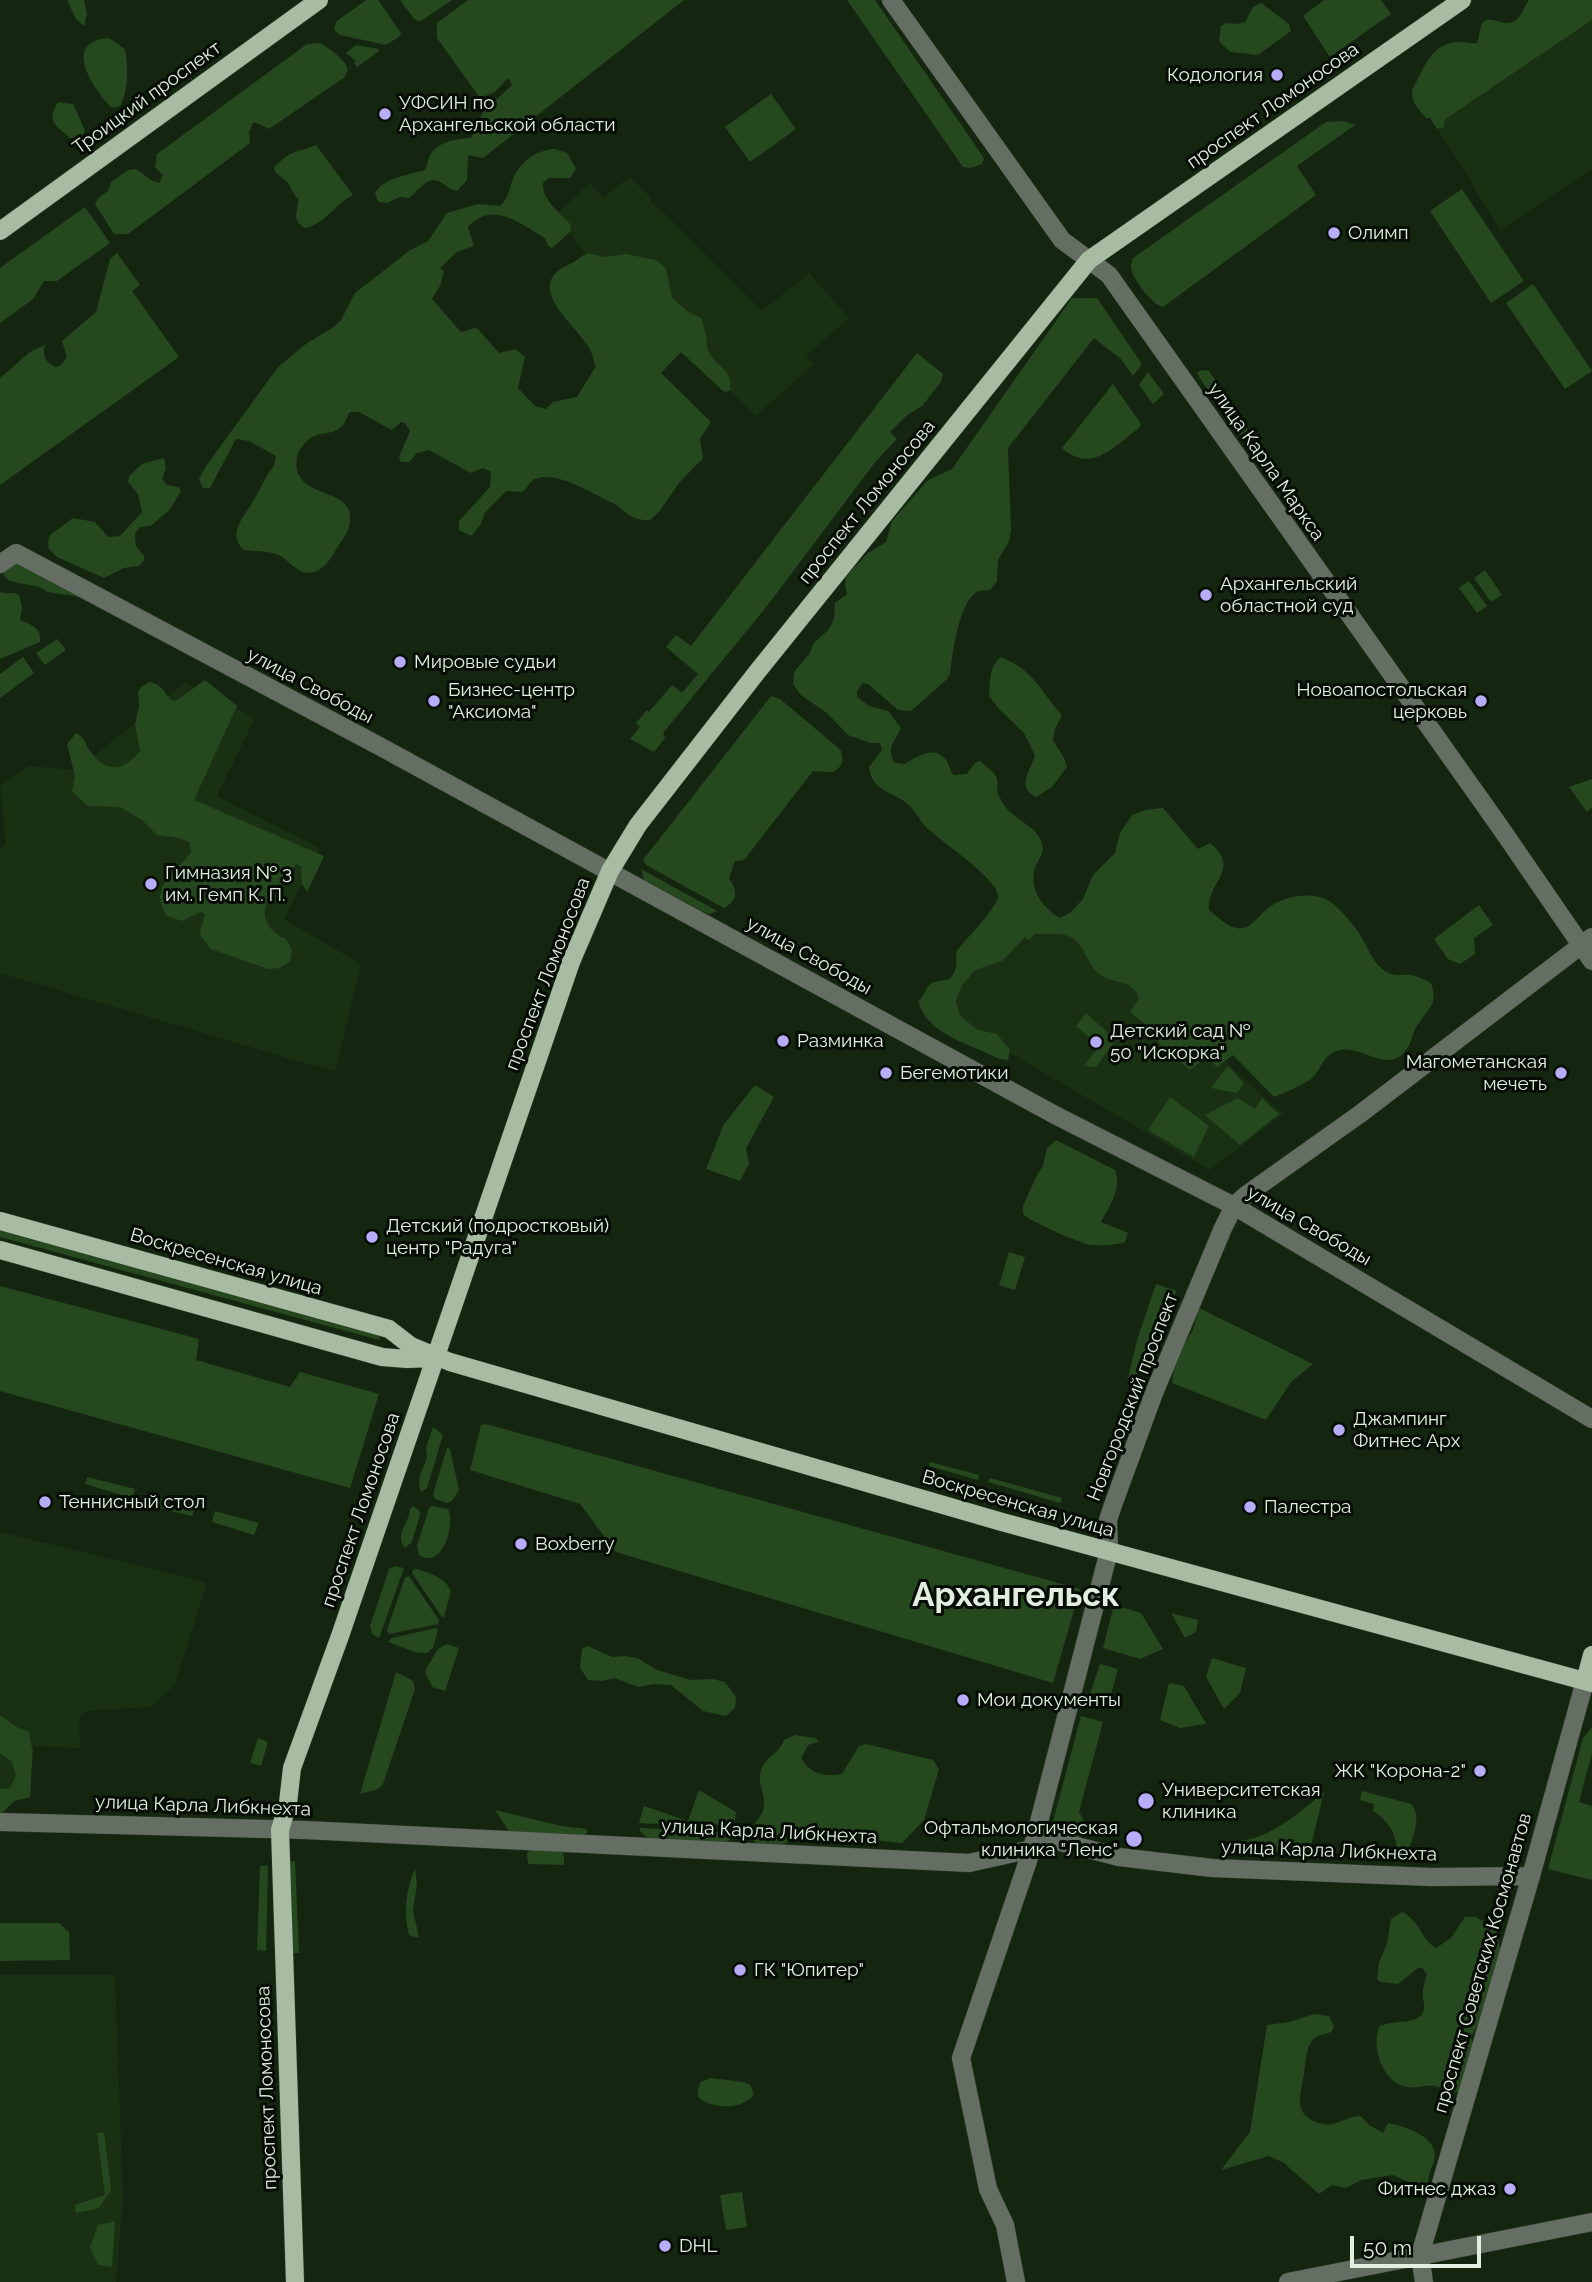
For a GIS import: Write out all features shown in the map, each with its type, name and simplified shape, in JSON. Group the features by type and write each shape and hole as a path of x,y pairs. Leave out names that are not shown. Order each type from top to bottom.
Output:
{"main road":[{"name":"Троицкий проспект","path":"0,231 319,0"},
{"name":"проспект Ломоносова","path":"295,2282 280,1829 288,1802 292,1768 340,1636 571,962 610,871 638,825 732,704 1088,260 1462,0"},
{"name":"Воскресенская улица","path":"0,1221 389,1329 411,1346 435,1358 1109,1551 1588,1682"},
{"name":"Воскресенская улица","path":"0,1250 382,1357 435,1358"},
{"name":"проспект Советских Космонавтов","path":"1588,1682 1592,1655"}],"street":[{"name":"улица Карла Маркса","path":"891,0 1062,240 1109,275 1586,941 1592,961"},
{"name":"улица Свободы","path":"0,564 16,553 610,871 1055,1115 1234,1206 1592,1419"},
{"name":"Новгородский проспект","path":"1016,2282 1005,2225 988,2189 961,2058 1032,1849 1109,1551 1108,1520 1154,1393 1223,1228 1234,1206 1360,1114 1586,941"},
{"name":"проспект Советских Космонавтов","path":"1424,2282 1420,2255 1588,1682"},
{"name":"улица Карла Либкнехта","path":"0,1822 280,1829 969,1863 1032,1849 1053,1840 1119,1857 1212,1868 1431,1877 1531,1876"},
{"path":"1288,2282 1592,2222"}],"shaded area":[{"path":"67,0 84,0 87,14 84,26 76,19"},
{"path":"366,0 378,0 401,33 399,37 386,45 340,35 335,31 337,21"},
{"path":"400,0 452,0 421,21 415,20"},
{"path":"468,0 684,0 483,158 468,155 467,180 457,191 432,180 409,198 400,197 387,203 378,202 375,193 379,188 398,177 425,170 432,152 441,144 471,138 483,112 512,85 507,79 495,92 480,98 437,38 437,23"},
{"path":"847,0 875,0 984,158 982,164 963,167"},
{"path":"1324,0 1381,0 1391,14 1330,57 1303,16"},
{"path":"1529,0 1592,0 1592,20 1444,120 1444,127 1437,129 1430,118 1426,118 1418,109 1412,95 1428,60 1446,44 1477,43 1484,22 1491,20 1508,23 1515,20"},
{"path":"1261,3 1289,24 1291,31 1258,55 1230,52 1219,41 1221,26 1226,23 1245,22 1253,7"},
{"path":"1592,20 1592,169 1500,231 1435,126"},
{"path":"109,38 125,49 127,70 123,100 120,106 112,108 90,79 84,57 86,48 94,41"},
{"path":"318,43 344,62 348,70 345,77 269,129 253,123 249,132 250,143 128,234 114,234 95,204 98,198 108,191 111,182 128,170 136,169 159,183 163,175 155,167 157,154 307,44"},
{"path":"356,45 379,51 357,67 354,63 356,61 346,53"},
{"path":"771,94 796,129 750,162 725,127"},
{"path":"58,102 73,104 85,131 81,138 70,138 54,123 54,109"},
{"path":"1343,121 1355,125 1297,166 1316,195 1163,307 1149,297 1133,274 1133,258 1326,122"},
{"path":"316,145 353,195 318,223 305,228 298,222 296,215 298,199 274,168 289,155"},
{"path":"555,149 567,153 576,169 570,178 549,178 543,183 543,189 552,206 571,225 570,232 552,248 548,246 545,238 507,217 488,215 478,219 468,227 474,246 457,252 440,268 444,271 440,286 432,299 461,332 478,329 499,353 515,349 525,357 518,388 535,406 546,409 553,402 577,397 596,366 589,348 555,304 550,282 556,272 589,253 604,257 626,254 656,260 666,268 672,298 687,311 701,318 709,352 727,373 731,383 730,390 722,390 681,352 661,373 711,422 700,439 703,458 650,520 632,517 611,502 573,484 551,477 541,477 533,480 522,492 506,491 484,514 481,524 471,536 459,530 459,521 490,487 491,472 483,468 471,473 429,450 417,453 409,462 401,462 399,457 410,431 405,423 401,422 392,430 359,412 350,412 342,426 332,432 312,437 297,456 297,471 303,481 336,497 345,504 350,513 349,528 331,558 319,570 308,573 276,554 244,550 237,538 239,525 274,466 276,456 249,441 236,439 210,488 203,488 199,479 278,367 307,343 334,327 341,320 355,293 409,251 428,241 447,213 478,204 500,206 507,198 515,174 523,163 534,155"},
{"path":"630,177 650,197 651,203 762,311 809,273 849,318 806,356 814,365 755,416 615,259 587,257 557,214 590,183 603,197"},
{"path":"1462,189 1524,281 1491,303 1430,211"},
{"path":"85,207 110,243 57,281 44,281 33,299 0,323 0,268"},
{"path":"117,253 140,285 132,291 179,357 0,485 0,378 30,352 45,345 44,355 49,363 55,367 60,366 67,357 62,341 96,312 110,259"},
{"path":"1533,284 1592,371 1565,389 1506,303"},
{"path":"1072,298 1097,298 1142,364 1133,376 1121,359 1094,338 1008,448 1011,531 1009,541 998,560 997,581 990,590 979,591 966,604 947,679 911,711 898,710 868,684 863,683 857,691 857,697 869,706 888,711 901,728 891,749 895,763 904,764 919,756 936,753 946,760 954,775 967,774 975,763 980,761 994,774 997,792 1005,806 1027,824 1041,841 1043,850 1034,872 1034,886 1044,905 1060,918 1071,912 1083,899 1093,875 1115,853 1120,833 1132,815 1163,808 1198,849 1210,843 1219,852 1223,868 1210,900 1209,910 1229,925 1236,928 1245,927 1279,901 1294,897 1309,895 1328,900 1351,923 1381,968 1391,974 1414,976 1431,983 1434,997 1431,1007 1415,1029 1408,1047 1399,1057 1390,1060 1346,1049 1337,1051 1325,1059 1309,1080 1274,1097 1233,1055 1217,1067 1212,1062 1202,1061 1190,1070 1160,1045 1154,1031 1130,1012 1139,999 1136,992 1128,985 1099,974 1078,943 1060,934 1035,934 1029,940 1025,937 1002,961 975,970 962,986 956,1001 960,1016 978,1030 997,1034 1010,1050 1008,1060 999,1059 952,1038 931,1023 923,1013 918,1001 932,983 950,979 956,967 956,952 992,909 998,897 996,890 980,871 926,827 910,806 879,787 871,776 869,767 882,750 880,743 870,743 848,735 827,713 801,695 793,684 794,672 809,654 814,643 829,629 834,619 835,603 847,594 846,576 868,553 886,542 892,521 928,480 952,469"},
{"path":"917,353 943,374 941,382 922,406 907,415 890,432 897,439 876,461 767,606 663,733 665,738 654,752 630,739 640,727 636,723 672,685 682,693 698,674 666,647 676,635 691,646"},
{"path":"1209,371 1247,428 1250,438 1244,442 1199,377 1197,372"},
{"path":"1148,372 1164,394 1153,404 1139,385"},
{"path":"1113,384 1141,424 1139,428 1111,450 1093,458 1083,459 1062,448"},
{"path":"164,458 166,468 162,479 167,485 179,487 181,491 170,509 151,526 140,527 135,534 136,546 144,556 139,566 124,568 104,578 57,557 49,549 50,535 73,518 95,522 108,537 120,536 142,512 138,494 128,482 129,476 142,464"},
{"path":"16,562 80,597 48,592 39,587 9,581 2,573"},
{"path":"1485,570 1502,595 1491,602 1474,578"},
{"path":"1469,581 1487,606 1477,613 1459,588"},
{"path":"0,592 19,595 22,608 20,620 35,627 40,642 0,659"},
{"path":"57,639 66,650 45,665 36,653"},
{"path":"23,657 34,673 0,698 0,674"},
{"path":"1001,657 1022,668 1062,715 1053,740 1067,767 1052,787 1036,797 1026,788 1025,783 1035,755 1024,733 989,696 992,670"},
{"path":"205,680 237,706 194,800 324,856 307,892 302,884 301,866 296,864 268,901 265,917 269,926 276,934 286,939 292,950 290,961 280,968 268,969 211,949 201,937 205,914 201,912 182,921 167,916 160,897 162,889 191,852 189,842 157,835 143,821 120,807 88,806 72,791 75,776 67,744 76,733 83,738 95,758 108,766 121,766 140,751 135,725 139,706 138,692 141,687 150,682 154,683 171,700 176,701"},
{"name":"Гимназия № 3 им. Гемп К. П.","path":"185,683 255,718 217,796 320,848 284,919 361,964 335,1072 0,973 0,849 6,844 0,786 28,766 76,770"},
{"path":"771,696 780,699 836,746 841,751 843,761 834,771 813,771 744,860 735,861 729,878 735,894 724,908 646,865 643,860"},
{"path":"1592,779 1592,807 1587,812 1569,787"},
{"path":"641,869 717,911 710,914 704,912 644,880"},
{"name":"Детский сад № 50 \"Искорка\"","path":"1025,894 1132,970 1184,1024 1283,1114 1210,1170 935,1009"},
{"path":"1479,905 1493,925 1474,938 1475,954 1460,964 1448,959 1434,939"},
{"path":"1086,1013 1116,1040 1096,1067 1084,1066 1099,1046 1076,1026"},
{"path":"1228,1066 1244,1083 1237,1093 1211,1088"},
{"path":"755,1085 774,1097 746,1148 749,1164 740,1181 706,1169 724,1124"},
{"path":"1170,1097 1209,1126 1194,1157 1148,1130"},
{"path":"1238,1098 1255,1109 1262,1098 1279,1114 1240,1145 1205,1115"},
{"path":"1056,1140 1115,1170 1116,1190 1101,1222 1128,1233 1125,1242 1091,1245 1045,1227 1023,1214 1023,1206 1043,1166 1047,1148"},
{"path":"0,1229 381,1334 379,1340 0,1237"},
{"path":"1009,1252 1025,1257 1015,1290 999,1285"},
{"path":"1156,1284 1177,1291 1135,1379 1128,1378 1137,1340"},
{"path":"0,1286 199,1339 196,1360 290,1387 300,1372 379,1394 350,1488 0,1391"},
{"path":"1199,1308 1313,1364 1291,1382 1266,1420 1172,1383 1175,1360 1193,1330"},
{"path":"486,1424 1080,1589 1053,1683 616,1552 580,1504 470,1470 481,1425"},
{"path":"433,1427 443,1435 427,1488 422,1492 419,1488 420,1475 427,1458 426,1448"},
{"path":"447,1448 450,1449 459,1490 452,1501 447,1503 435,1499 433,1494"},
{"path":"930,1462 979,1475 978,1480 929,1466"},
{"path":"87,1477 135,1489 132,1498 85,1484"},
{"path":"990,1478 1062,1498 1060,1503 988,1482"},
{"path":"149,1495 195,1507 192,1516 146,1505"},
{"path":"413,1506 419,1510 420,1515 412,1542 405,1548 401,1534"},
{"path":"432,1506 448,1509 450,1525 445,1544 434,1557 427,1558 419,1555 417,1546 429,1508"},
{"path":"215,1511 259,1523 254,1535 212,1522"},
{"path":"0,1532 207,1582 175,1685 150,1707 86,1711 79,1717 80,1748 33,1746 30,1797 0,1796"},
{"path":"395,1566 404,1568 379,1638 372,1634 370,1626 389,1569"},
{"path":"417,1569 445,1582 451,1591 444,1617 412,1573"},
{"path":"409,1576 439,1620 438,1624 389,1634 387,1630 405,1578"},
{"path":"1114,1605 1141,1613 1163,1649 1140,1659 1103,1648"},
{"path":"1171,1613 1198,1620 1196,1632 1185,1638"},
{"path":"436,1628 438,1630 433,1648 427,1653 415,1652 388,1642 392,1638"},
{"path":"447,1644 459,1648 445,1691 432,1687 425,1671 438,1649"},
{"path":"588,1646 612,1657 637,1658 657,1670 691,1680 712,1679 725,1682 736,1697 735,1708 726,1716 703,1711 671,1685 638,1687 614,1678 588,1680 580,1668 582,1649"},
{"path":"1212,1658 1246,1668 1240,1693 1224,1709 1206,1677"},
{"path":"1100,1664 1118,1669 1108,1705 1088,1700"},
{"path":"396,1672 413,1681 415,1689 383,1784 378,1789 360,1794"},
{"path":"1169,1683 1184,1686 1206,1724 1180,1728 1160,1720"},
{"path":"0,1715 29,1732 32,1749 33,1746 30,1797 14,1801 0,1815 0,1789 10,1788 16,1776 12,1762 0,1753"},
{"path":"1081,1716 1103,1722 1079,1812 1089,1829 1080,1839 1055,1835 1051,1829"},
{"path":"1592,1727 1592,1753 1579,1802 1592,1806 1592,1880 1548,1869 1583,1738"},
{"path":"795,1735 816,1738 818,1742 808,1745 801,1758 813,1771 823,1774 842,1774 859,1746 866,1744 933,1760 939,1769 924,1820 902,1843 842,1837 840,1841 806,1836 780,1845 756,1843 749,1834 763,1809 761,1771 765,1762 780,1748 784,1740"},
{"path":"258,1738 268,1742 261,1766 250,1763"},
{"path":"699,1790 736,1812 734,1827 689,1821 690,1826 639,1823 644,1806 688,1821"},
{"path":"1362,1791 1411,1804 1416,1821 1408,1852 1397,1854 1396,1840 1391,1829 1384,1819 1373,1811 1374,1804 1360,1800"},
{"path":"1324,1792 1309,1854 1225,1848 1228,1840 1253,1838 1279,1826"},
{"path":"495,1810 561,1826 587,1829 586,1840 511,1834"},
{"path":"640,1828 735,1833 735,1836 725,1843 649,1840"},
{"path":"532,1846 561,1848 564,1865 528,1864 527,1854"},
{"path":"295,1861 299,1953 291,1953 287,1862"},
{"path":"260,1866 268,1866 266,1951 257,1950"},
{"path":"415,1868 417,1884 413,1910 419,1938 409,1935 406,1918 409,1885"},
{"path":"1402,1912 1413,1920 1436,1948 1451,1938 1465,1917 1475,1917 1497,1928 1499,1959 1481,2019 1471,2037 1475,2052 1457,2092 1435,2086 1407,2087 1399,2084 1385,2072 1378,2054 1379,2027 1418,2018 1424,2009 1423,1991 1427,1974 1422,1968 1418,1968 1398,1984 1380,1982 1377,1979 1391,1919"},
{"path":"0,1923 59,1923 69,1932 70,1960 0,1961"},
{"path":"0,1975 115,1975 123,2198 116,2282 0,2282"},
{"path":"1314,2014 1329,2016 1334,2026 1331,2032 1314,2039 1308,2049 1300,2095 1304,2114 1325,2124 1361,2116 1369,2125 1383,2133 1388,2123 1420,2134 1432,2145 1435,2153 1428,2188 1425,2190 1393,2175 1361,2180 1346,2188 1332,2185 1319,2194 1284,2163 1269,2156 1221,2170 1250,2132 1267,2025"},
{"path":"711,2078 743,2082 750,2085 754,2094 736,2105 711,2104 698,2097 698,2089 701,2082"},
{"path":"104,2132 111,2190 99,2208 76,2213 75,2205 105,2195 97,2133"},
{"path":"742,2192 747,2227 726,2230 720,2195"},
{"path":"115,2221 112,2267 98,2265 90,2247 98,2225"}],"place":[{"name":"Кодология","path":"1277,75"},
{"name":"УФСИН по Архангельской области","path":"385,114"},
{"name":"Олимп","path":"1334,233"},
{"name":"Архангельский областной суд","path":"1206,595"},
{"name":"Мировые судьи","path":"400,662"},
{"name":"Бизнес-центр \"Аксиома\"","path":"434,701"},
{"name":"Новоапостольская церковь","path":"1481,701"},
{"name":"Гимназия № 3 им. Гемп К. П.","path":"151,884"},
{"name":"Разминка","path":"783,1041"},
{"name":"Детский сад № 50 \"Искорка\"","path":"1096,1042"},
{"name":"Бегемотики","path":"886,1073"},
{"name":"Магометанская мечеть","path":"1561,1073"},
{"name":"Детский (подростковый) центр \"Радуга\"","path":"372,1237"},
{"name":"Джампинг Фитнес Арх","path":"1339,1430"},
{"name":"Теннисный стол","path":"45,1502"},
{"name":"Палестра","path":"1250,1507"},
{"name":"Boxberry","path":"521,1544"},
{"name":"Мои документы","path":"963,1700"},
{"name":"ЖК \"Корона-2\"","path":"1480,1771"},
{"name":"Университетская клиника","path":"1146,1801"},
{"name":"Офтальмологическая клиника \"Ленс\"","path":"1134,1839"},
{"name":"ГК \"Юпитер\"","path":"740,1970"},
{"name":"Фитнес джаз","path":"1510,2189"},
{"name":"DHL","path":"665,2246"}],"district":[{"name":"Архангельск","path":"1016,1596"}]}
